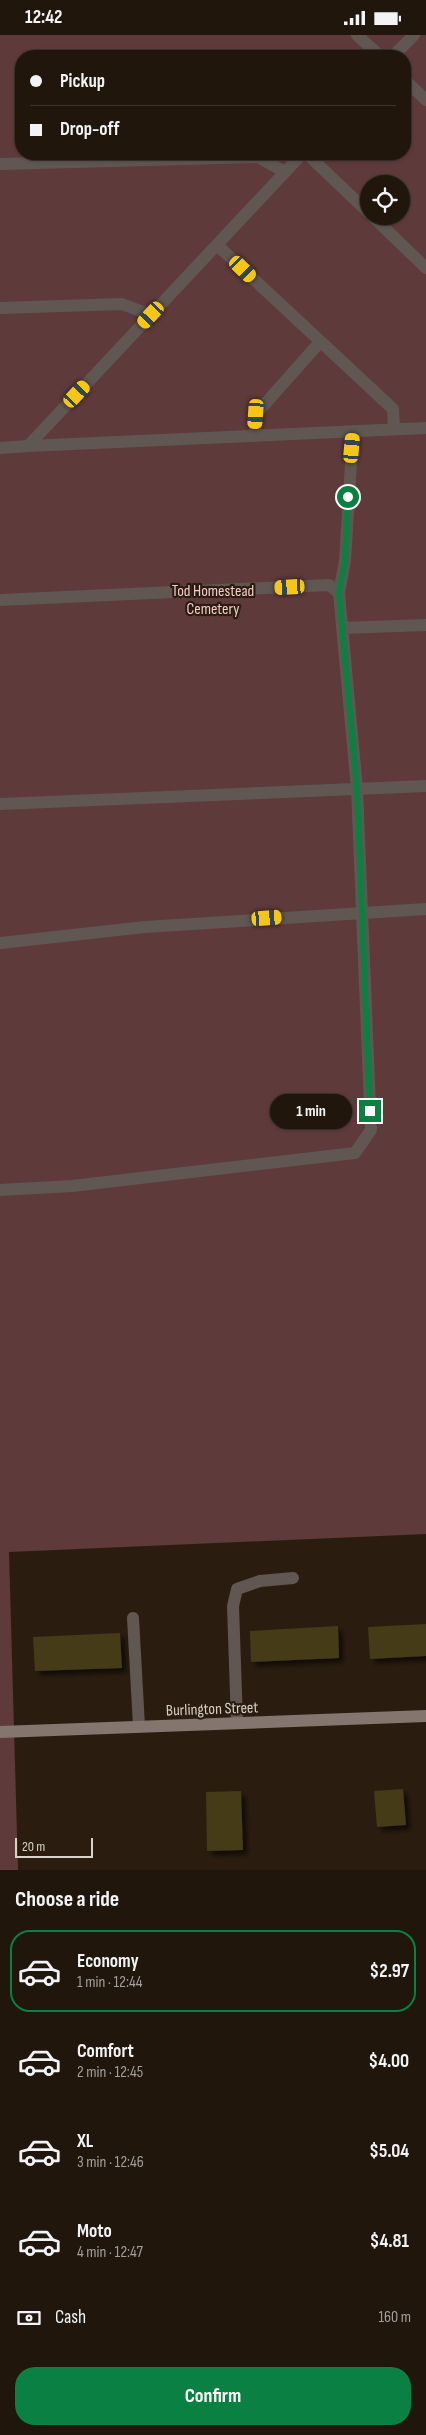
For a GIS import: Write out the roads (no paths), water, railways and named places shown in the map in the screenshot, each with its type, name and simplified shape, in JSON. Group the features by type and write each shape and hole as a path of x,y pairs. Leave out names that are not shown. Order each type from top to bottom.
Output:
{"street":[{"name":"Burlington Street","path":"0,1732 426,1716"}],"lane":[{"path":"357,35 373,50"},
{"path":"400,50 414,35"},
{"path":"411,86 426,100"},
{"path":"0,164 147,160"},
{"path":"264,160 286,172"},
{"path":"28,447 297,160"},
{"path":"313,160 360,204"},
{"path":"381,225 426,268"},
{"path":"217,245 393,409 394,429"},
{"path":"0,308 122,304 151,315"},
{"path":"255,436 256,414 320,342"},
{"path":"0,448 426,428"},
{"path":"0,1190 72,1186 355,1153 371,1130 357,789 339,593 345,561 353,431"},
{"path":"0,600 329,585 339,593"},
{"path":"342,628 426,625"},
{"path":"0,804 426,786"},
{"path":"0,943 146,927 426,909"},
{"path":"237,1723 233,1606 237,1589 260,1581 293,1578"},
{"path":"133,1618 139,1726"}],"park label":[{"name":"Tod Homestead Cemetery","path":"213,599"}]}
